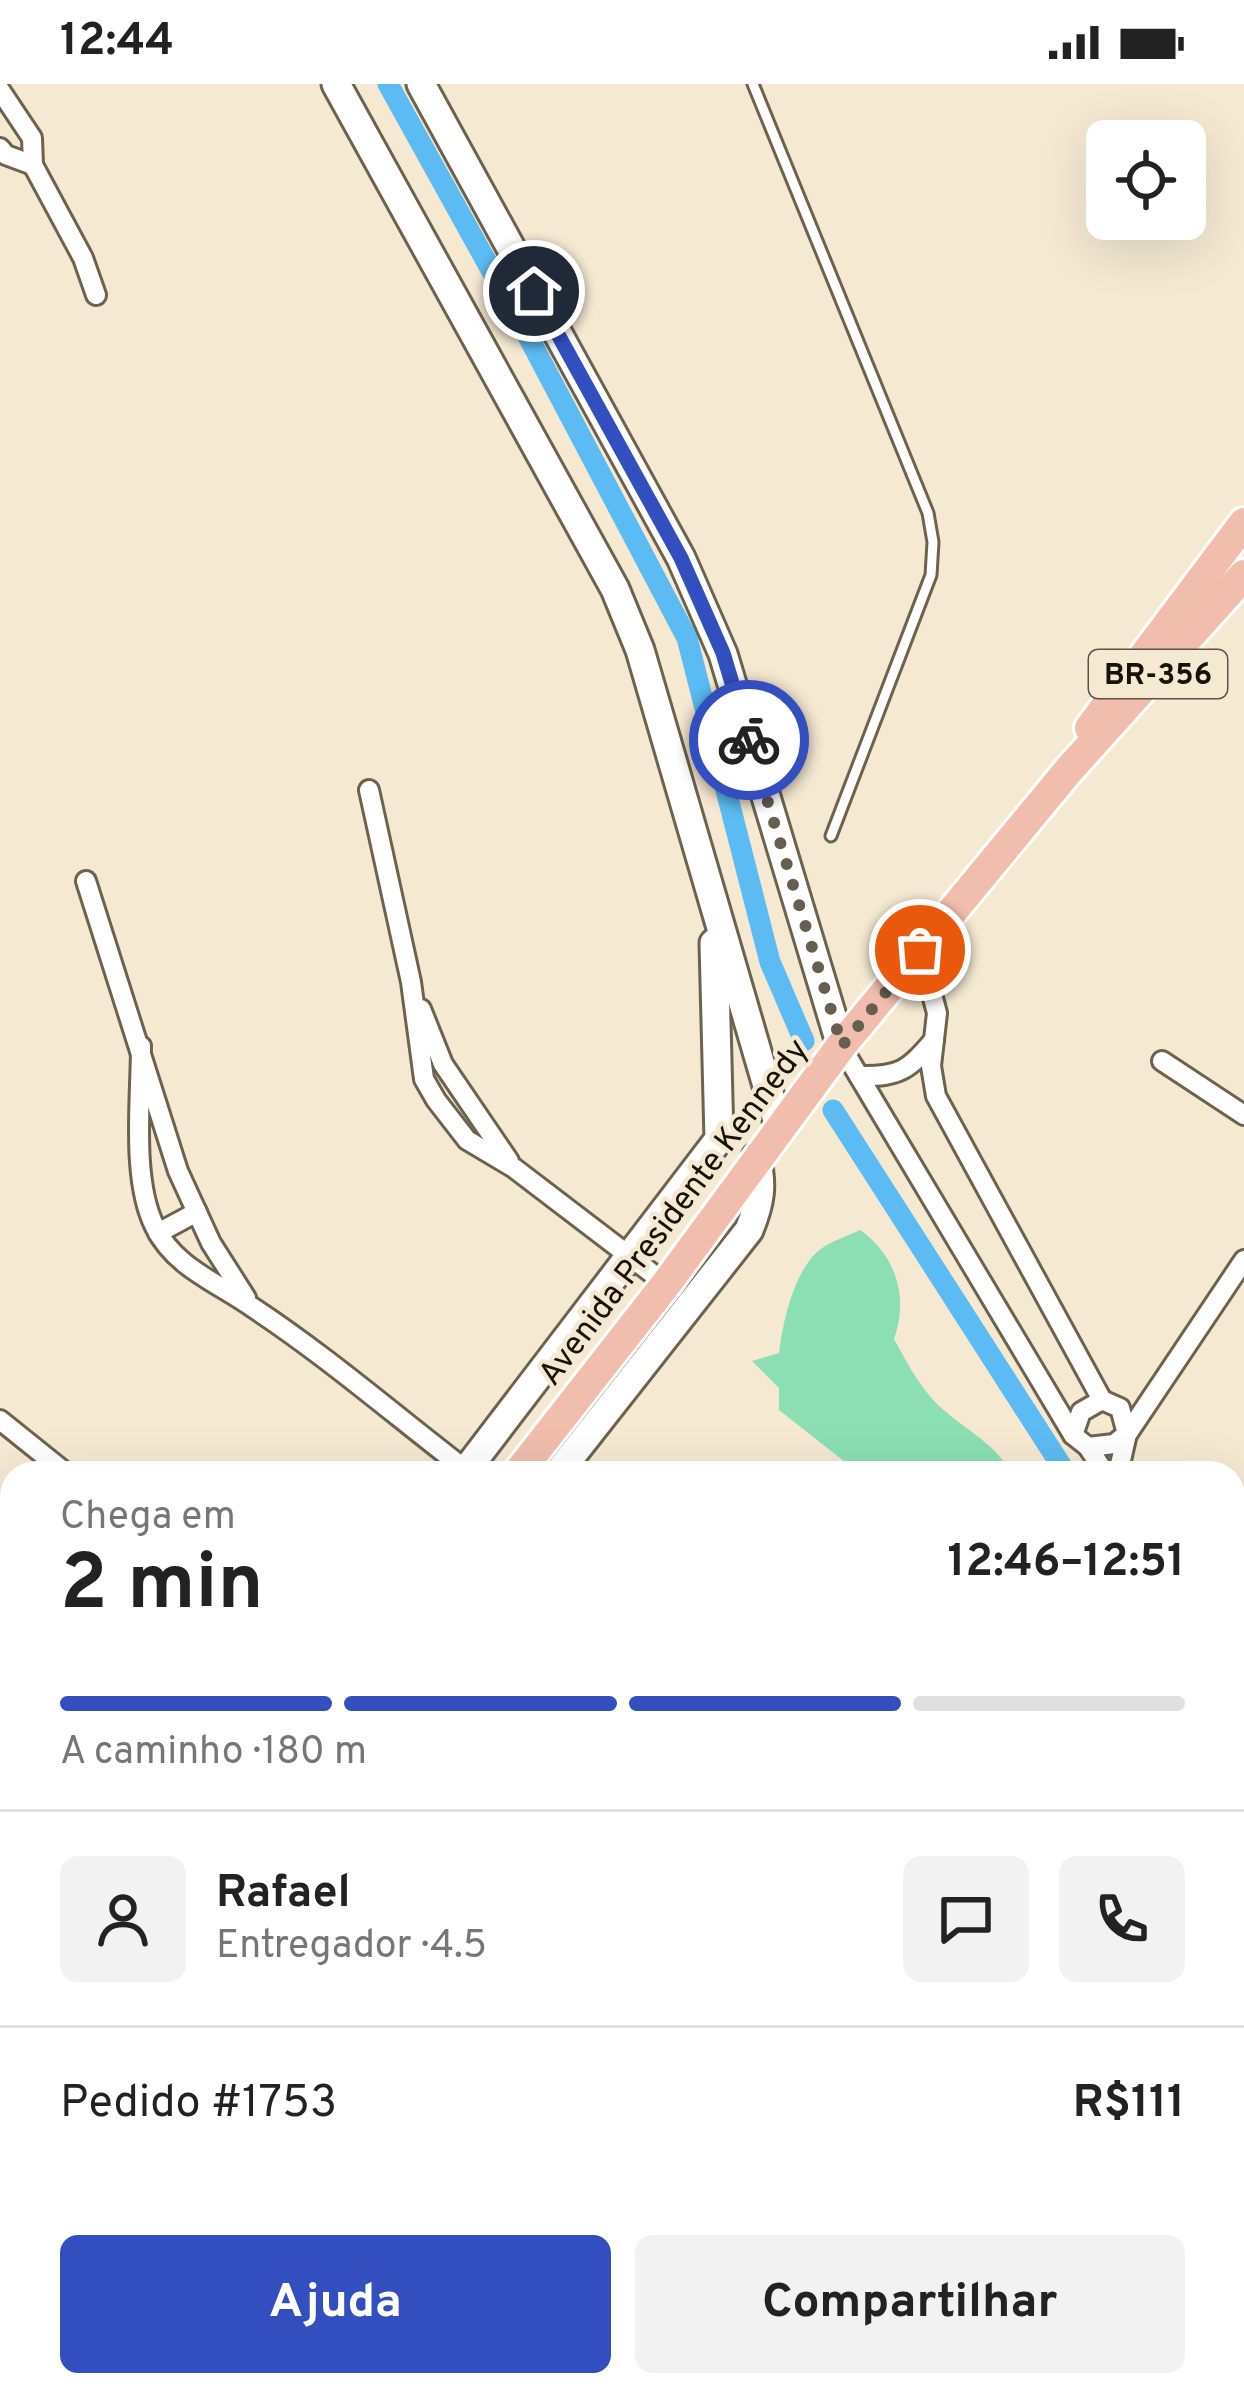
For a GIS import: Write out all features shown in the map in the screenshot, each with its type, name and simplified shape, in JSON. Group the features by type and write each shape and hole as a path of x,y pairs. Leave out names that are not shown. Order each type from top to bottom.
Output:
{"main road":[{"path":"336,84 615,589 640,650 779,1127"},
{"path":"421,84 704,607 723,653 842,1046"},
{"name":"Avenida Presidente Kennedy","path":"1068,771 1117,687 1244,523"},
{"name":"Avenida Presidente Kennedy","path":"527,1461 667,1284 842,1046 1068,771 1244,575"},
{"name":"Avenida Presidente Kennedy","path":"475,1461 719,1139 713,903"},
{"path":"567,1461 749,1230 762,1182 756,1157"}],"street":[{"path":"0,90 32,138 33,166 83,258 95,295"},
{"path":"0,148 33,166"},
{"path":"369,790 411,982 424,1079 467,1140 514,1168 667,1284"},
{"path":"86,881 141,1046 157,1110 211,1243 252,1306"},
{"path":"920,950 937,1012 931,1066 936,1096 1127,1434 1121,1461"},
{"path":"860,1076 890,1076 911,1066 934,1040"},
{"path":"141,1046 143,1190 166,1246 200,1276 252,1306 453,1461"},
{"path":"842,1046 1095,1461"},
{"path":"1162,1060 1244,1115"},
{"path":"158,1233 197,1212"},
{"path":"1078,1439 1114,1444 1127,1434 1244,1260"},
{"path":"1078,1439 1081,1412 1153,1396"},
{"path":"0,1420 51,1461"}],"lane":[{"path":"753,84 928,513 933,542 931,575 831,836"}],"green space":[{"path":"860,1230 883,1252 899,1293 894,1339 936,1403 1003,1461 844,1461 779,1410 779,1388 752,1361 779,1353 790,1300 801,1274 826,1246"}],"waterway":[{"path":"388,84 687,638 770,962 804,1041"},
{"path":"833,1110 1058,1461"}],"way so far":[{"path":"749,740 842,1046 920,950"}],"route":[{"path":"534,291 681,558 723,653 749,740"}]}
